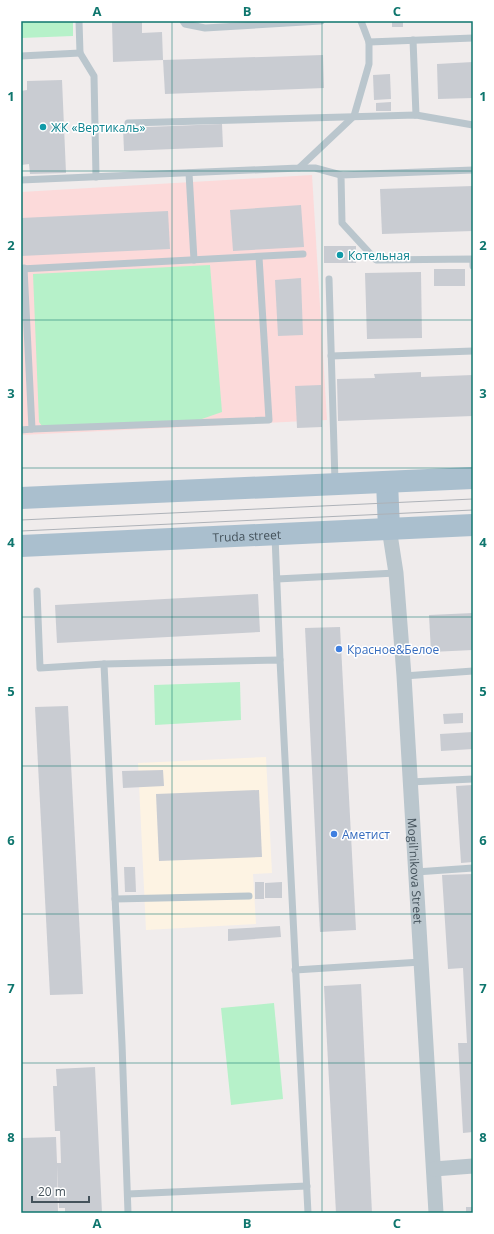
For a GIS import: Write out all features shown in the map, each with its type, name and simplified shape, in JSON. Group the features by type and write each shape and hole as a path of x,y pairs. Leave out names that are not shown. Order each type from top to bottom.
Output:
{"main road":[{"path":"21,498 473,478"},
{"path":"387,482 390,528"},
{"name":"Truda street","path":"21,546 473,525"}],"street":[{"name":"Mogil'nikova Street","path":"390,528 396,572 404,676 436,1213"},
{"path":"434,1169 473,1166"}],"lane":[{"path":"79,21 80,53 94,76 96,177"},
{"path":"183,21 185,24 205,28 264,23 320,21"},
{"path":"299,168 354,116 369,64 369,42 361,21"},
{"path":"369,42 473,38"},
{"path":"413,40 416,115"},
{"path":"21,56 80,53"},
{"path":"128,123 416,115 473,125"},
{"path":"21,180 299,168 315,168 341,175 473,170"},
{"path":"189,173 194,260"},
{"path":"341,175 342,223 376,260 472,259 473,266"},
{"path":"32,429 22,269 303,254"},
{"path":"21,430 268,420 260,256"},
{"path":"329,279 335,484"},
{"path":"331,356 473,351"},
{"path":"275,534 308,1213"},
{"path":"277,578 396,572"},
{"path":"37,591 40,668 104,664 280,660"},
{"path":"104,664 128,1213"},
{"path":"404,676 473,671"},
{"path":"410,782 473,779"},
{"path":"416,872 473,868"},
{"path":"115,899 249,896"},
{"path":"295,970 421,962"},
{"path":"128,1194 307,1186"}],"shaded area":[{"path":"312,175 327,420 21,435 21,192"},
{"path":"266,757 272,873 253,874 256,924 146,930 138,763"}],"green space":[{"path":"21,21 73,21 73,36 21,38"},
{"path":"210,265 222,412 199,420 42,426 39,422 33,274"},
{"path":"240,682 241,720 155,725 154,685"},
{"path":"274,1003 283,1099 231,1105 221,1008"}],"building":[{"path":"112,21 142,21 142,33 162,32 163,60 113,62"},
{"path":"392,21 403,21 403,27 392,27"},
{"path":"323,55 324,88 165,94 163,60"},
{"path":"473,62 473,98 438,99 437,64"},
{"path":"390,74 391,99 374,100 373,75"},
{"name":"ЖК «Вертикаль»","path":"62,80 66,173 30,174 29,164 21,165 21,91 27,90 27,81"},
{"path":"391,102 391,111 376,111 376,103"},
{"path":"222,124 223,147 124,151 123,128"},
{"path":"473,186 473,231 382,234 380,189"},
{"path":"301,205 304,247 233,251 230,210"},
{"path":"168,211 170,249 21,256 21,218"},
{"name":"Котельная","path":"324,246 356,246 356,263 324,263"},
{"path":"434,269 465,269 465,286 434,286"},
{"path":"421,272 422,338 367,339 365,273"},
{"path":"301,278 303,335 278,336 275,280"},
{"path":"421,372 421,377 473,375 473,416 338,421 337,379 375,378 374,374"},
{"path":"321,385 322,427 297,428 295,386"},
{"path":"258,594 260,632 57,643 55,605"},
{"path":"473,613 473,650 431,652 429,615"},
{"path":"340,627 356,930 320,932 305,628"},
{"path":"68,706 83,994 50,995 35,707"},
{"path":"463,713 463,723 444,724 443,714"},
{"path":"473,732 473,749 441,751 440,734"},
{"path":"163,770 164,786 123,788 122,771"},
{"path":"473,785 473,862 461,863 456,786"},
{"path":"259,790 262,857 159,861 156,794"},
{"path":"124,867 135,867 136,892 125,892"},
{"path":"473,874 473,1132 463,1133 458,1043 467,1043 463,968 448,969 442,875"},
{"path":"255,882 264,882 264,899 255,899"},
{"path":"282,882 282,898 265,898 265,883"},
{"path":"280,926 281,937 228,941 228,929"},
{"path":"361,984 372,1213 336,1213 324,986"},
{"path":"95,1067 102,1213 65,1213 65,1208 59,1208 57,1165 58,1213 21,1213 21,1138 56,1137 57,1163 61,1163 60,1131 55,1131 53,1086 57,1086 56,1069"},
{"path":"466,1207 473,1207 473,1213 466,1213"}],"tram line":[{"path":"21,520 473,499"},
{"path":"21,531 473,510"}],"place":[{"name":"ЖК «Вертикаль»","path":"43,127"},
{"name":"Котельная","path":"340,255"},
{"name":"Красное&Белое","path":"339,649"},
{"name":"Аметист","path":"334,834"}]}
